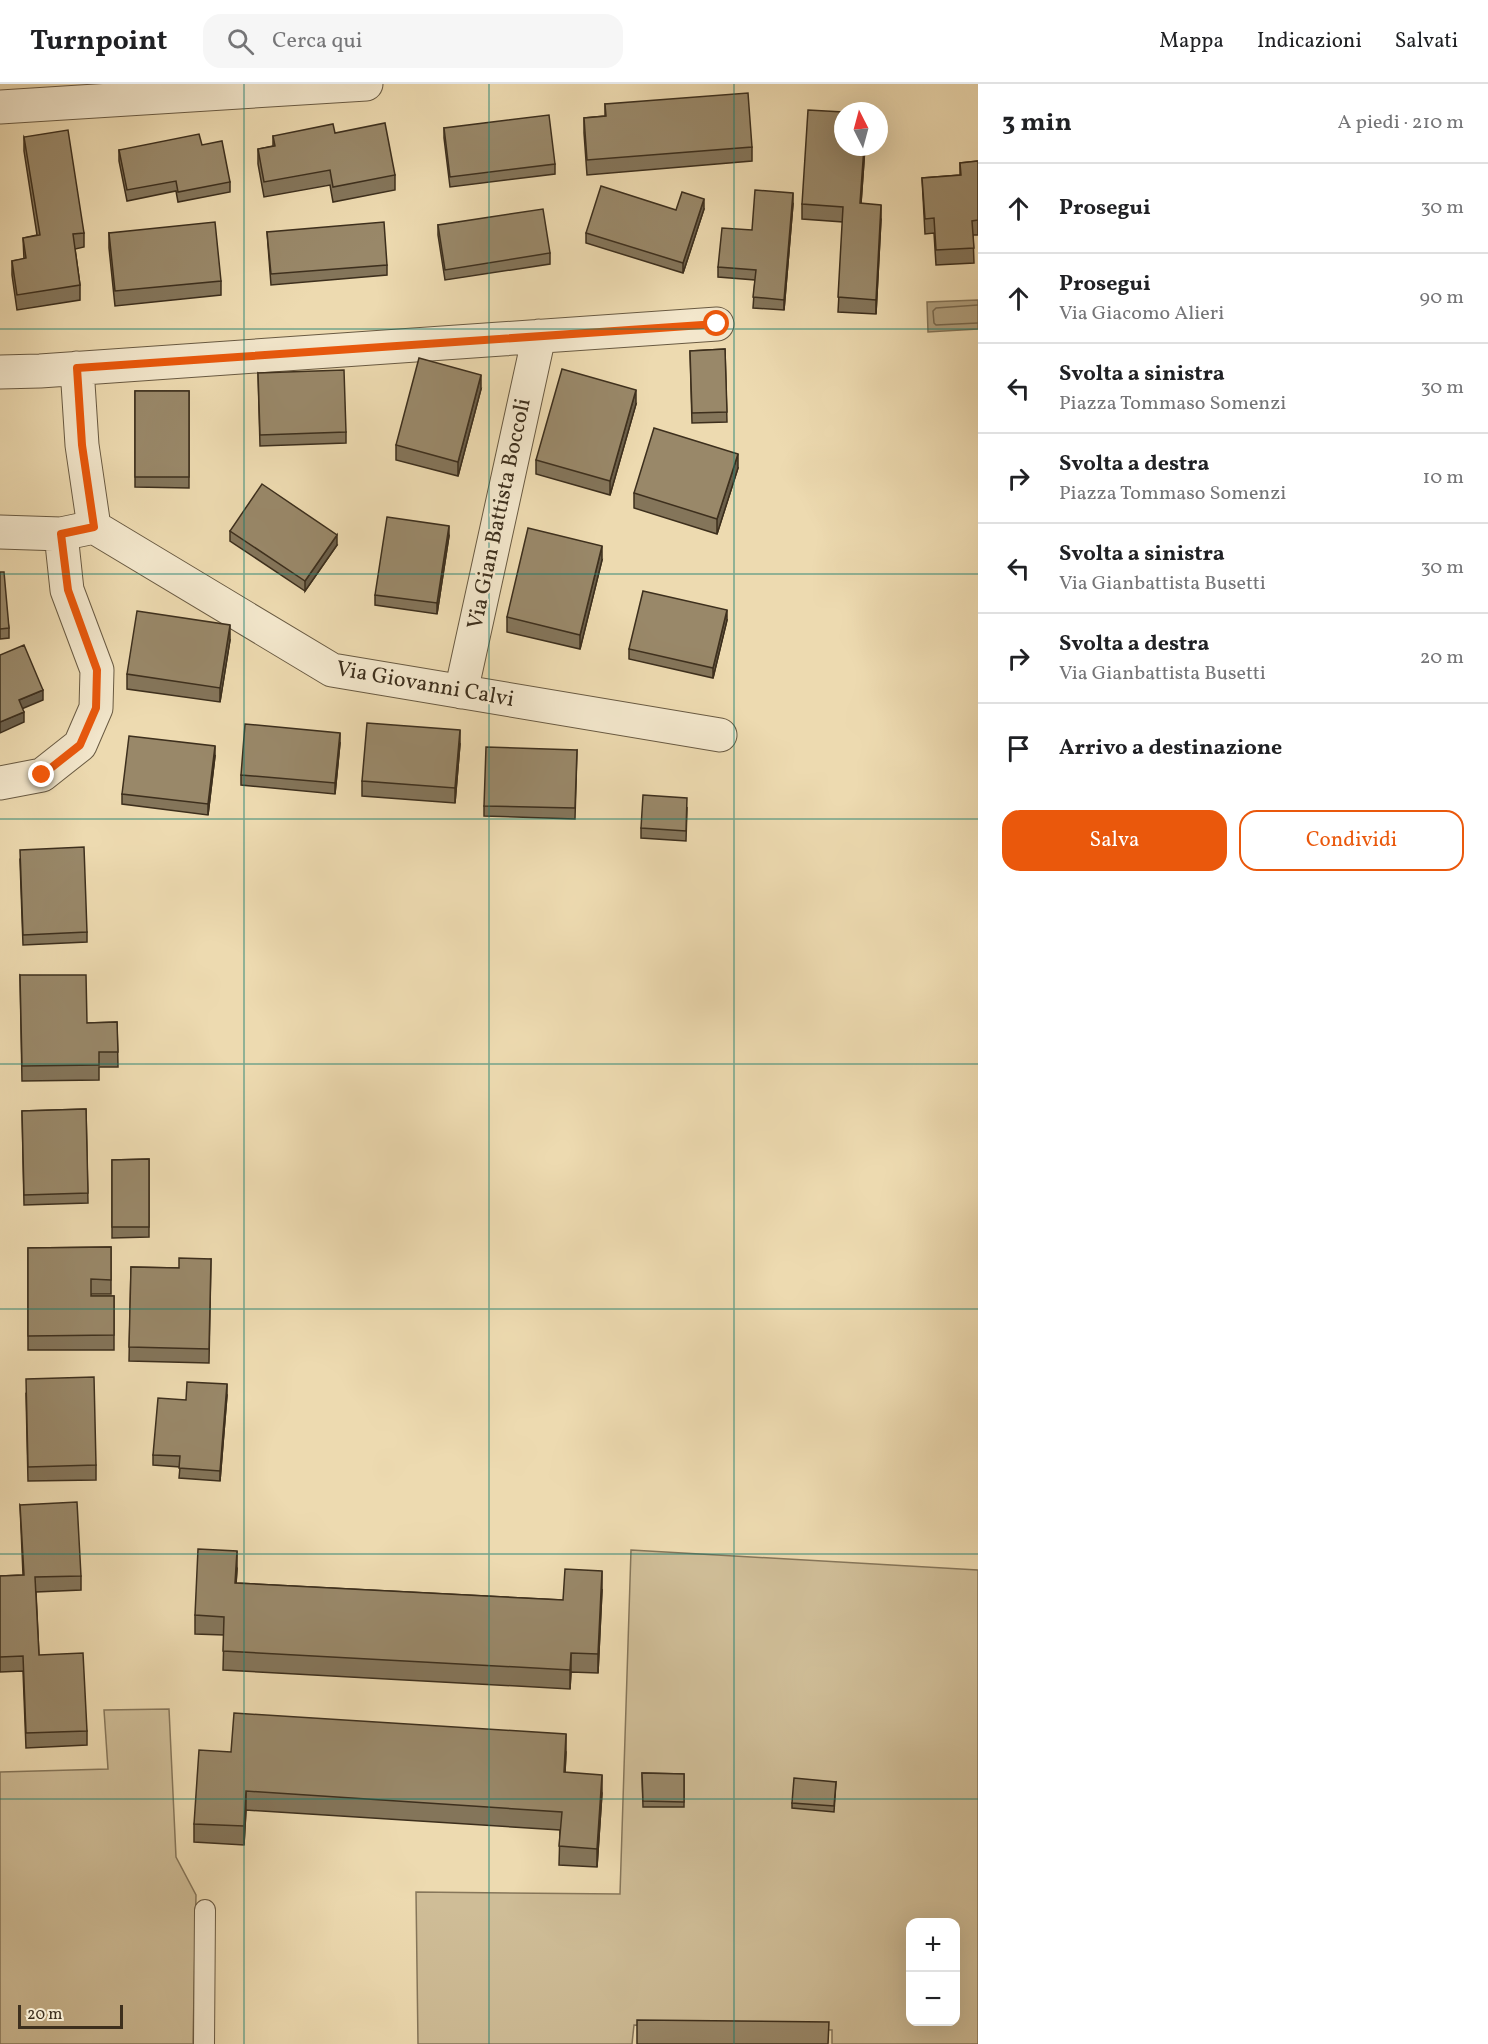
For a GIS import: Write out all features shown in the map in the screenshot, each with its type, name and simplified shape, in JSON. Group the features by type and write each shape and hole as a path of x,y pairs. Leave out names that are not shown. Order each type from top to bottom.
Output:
{"street":[{"path":"0,107 366,84"},
{"path":"0,372 717,324"},
{"name":"Via Gian Battista Boccoli","path":"461,692 539,336"},
{"path":"0,532 61,534 94,527 82,445 77,368"},
{"name":"Via Giovanni Calvi","path":"94,527 332,670 720,735"},
{"path":"0,783 42,775 80,745 96,708 97,670 68,590 61,534"}],"lane":[{"path":"204,2044 205,1910"}],"shaded area":[{"path":"631,1550 978,1570 978,2044 832,2044 832,2030 634,2025 632,2044 418,2044 416,1892 620,1894"},
{"path":"169,1709 176,1857 196,1895 193,2044 0,2044 0,1772 108,1769 104,1710"}],"water":[{"path":"978,300 978,329 928,332 927,302"}],"building":[{"path":"748,93 752,147 587,160 584,118 606,116 605,104"},
{"path":"808,110 834,111 834,156 863,156 860,203 881,205 876,300 838,297 843,207 802,204"},
{"path":"549,115 555,164 450,177 444,128"},
{"path":"385,123 395,175 333,187 330,170 264,182 258,149 275,146 273,136 333,124 335,133"},
{"path":"68,130 84,233 73,234 80,285 17,295 12,261 26,258 23,238 40,235 24,137"},
{"path":"199,134 202,145 222,141 230,182 178,192 176,181 127,190 119,150"},
{"path":"978,161 978,220 972,221 974,248 936,250 934,218 925,219 922,178 961,175 960,163"},
{"path":"601,186 676,210 682,192 704,199 683,263 586,233"},
{"path":"755,190 793,193 784,300 753,297 756,270 718,267 722,228 752,230"},
{"path":"543,209 550,253 445,270 438,225"},
{"path":"215,222 221,281 115,291 109,233"},
{"path":"384,222 387,265 271,274 267,232"},
{"path":"725,349 727,412 692,413 690,351"},
{"path":"419,358 481,375 458,462 396,445"},
{"path":"562,369 636,390 610,481 536,460"},
{"path":"344,370 346,432 260,435 258,373"},
{"path":"135,391 189,391 189,477 135,477"},
{"path":"654,428 738,454 717,519 634,493"},
{"path":"262,484 337,535 305,581 230,531"},
{"path":"387,517 449,526 437,603 375,595"},
{"path":"528,528 602,546 580,635 507,617"},
{"path":"0,572 4,572 9,628 0,629"},
{"path":"643,591 727,610 713,668 629,649"},
{"path":"137,611 230,625 220,688 127,674"},
{"path":"24,645 43,690 19,700 24,712 0,722 0,655"},
{"path":"367,723 460,730 455,788 362,781"},
{"path":"245,724 340,733 335,783 241,775"},
{"path":"129,736 215,746 208,804 122,794"},
{"path":"486,747 577,750 575,808 484,806"},
{"path":"643,795 687,798 686,831 641,828"},
{"path":"84,847 87,932 23,935 20,850"},
{"path":"20,975 86,975 87,1023 117,1022 118,1052 99,1052 99,1065 22,1066"},
{"path":"86,1109 88,1193 24,1195 22,1111"},
{"path":"149,1159 149,1227 112,1227 112,1160"},
{"path":"111,1247 111,1280 91,1279 91,1296 114,1296 114,1335 28,1336 28,1248"},
{"path":"179,1258 211,1259 209,1349 129,1347 131,1267 179,1268"},
{"path":"94,1377 96,1465 28,1467 26,1379"},
{"path":"187,1382 227,1384 220,1471 179,1468 180,1456 153,1455 158,1398 186,1400"},
{"path":"77,1502 81,1576 35,1577 39,1655 83,1653 87,1731 26,1733 23,1656 0,1657 0,1576 24,1575 20,1505"},
{"path":"198,1549 237,1551 235,1583 563,1600 565,1569 602,1571 598,1654 571,1653 570,1670 223,1651 224,1617 195,1615"},
{"path":"234,1713 566,1734 564,1772 602,1775 597,1849 559,1846 562,1812 246,1791 244,1826 194,1824 199,1750 231,1752"},
{"path":"642,1773 684,1774 684,1802 643,1801"},
{"path":"794,1778 836,1782 834,1806 792,1803"},
{"path":"637,2020 829,2022 828,2044 637,2044"}],"route":[{"path":"42,775 80,745 96,708 97,670 68,590 61,534 94,527 82,445 77,368 717,324"}]}
